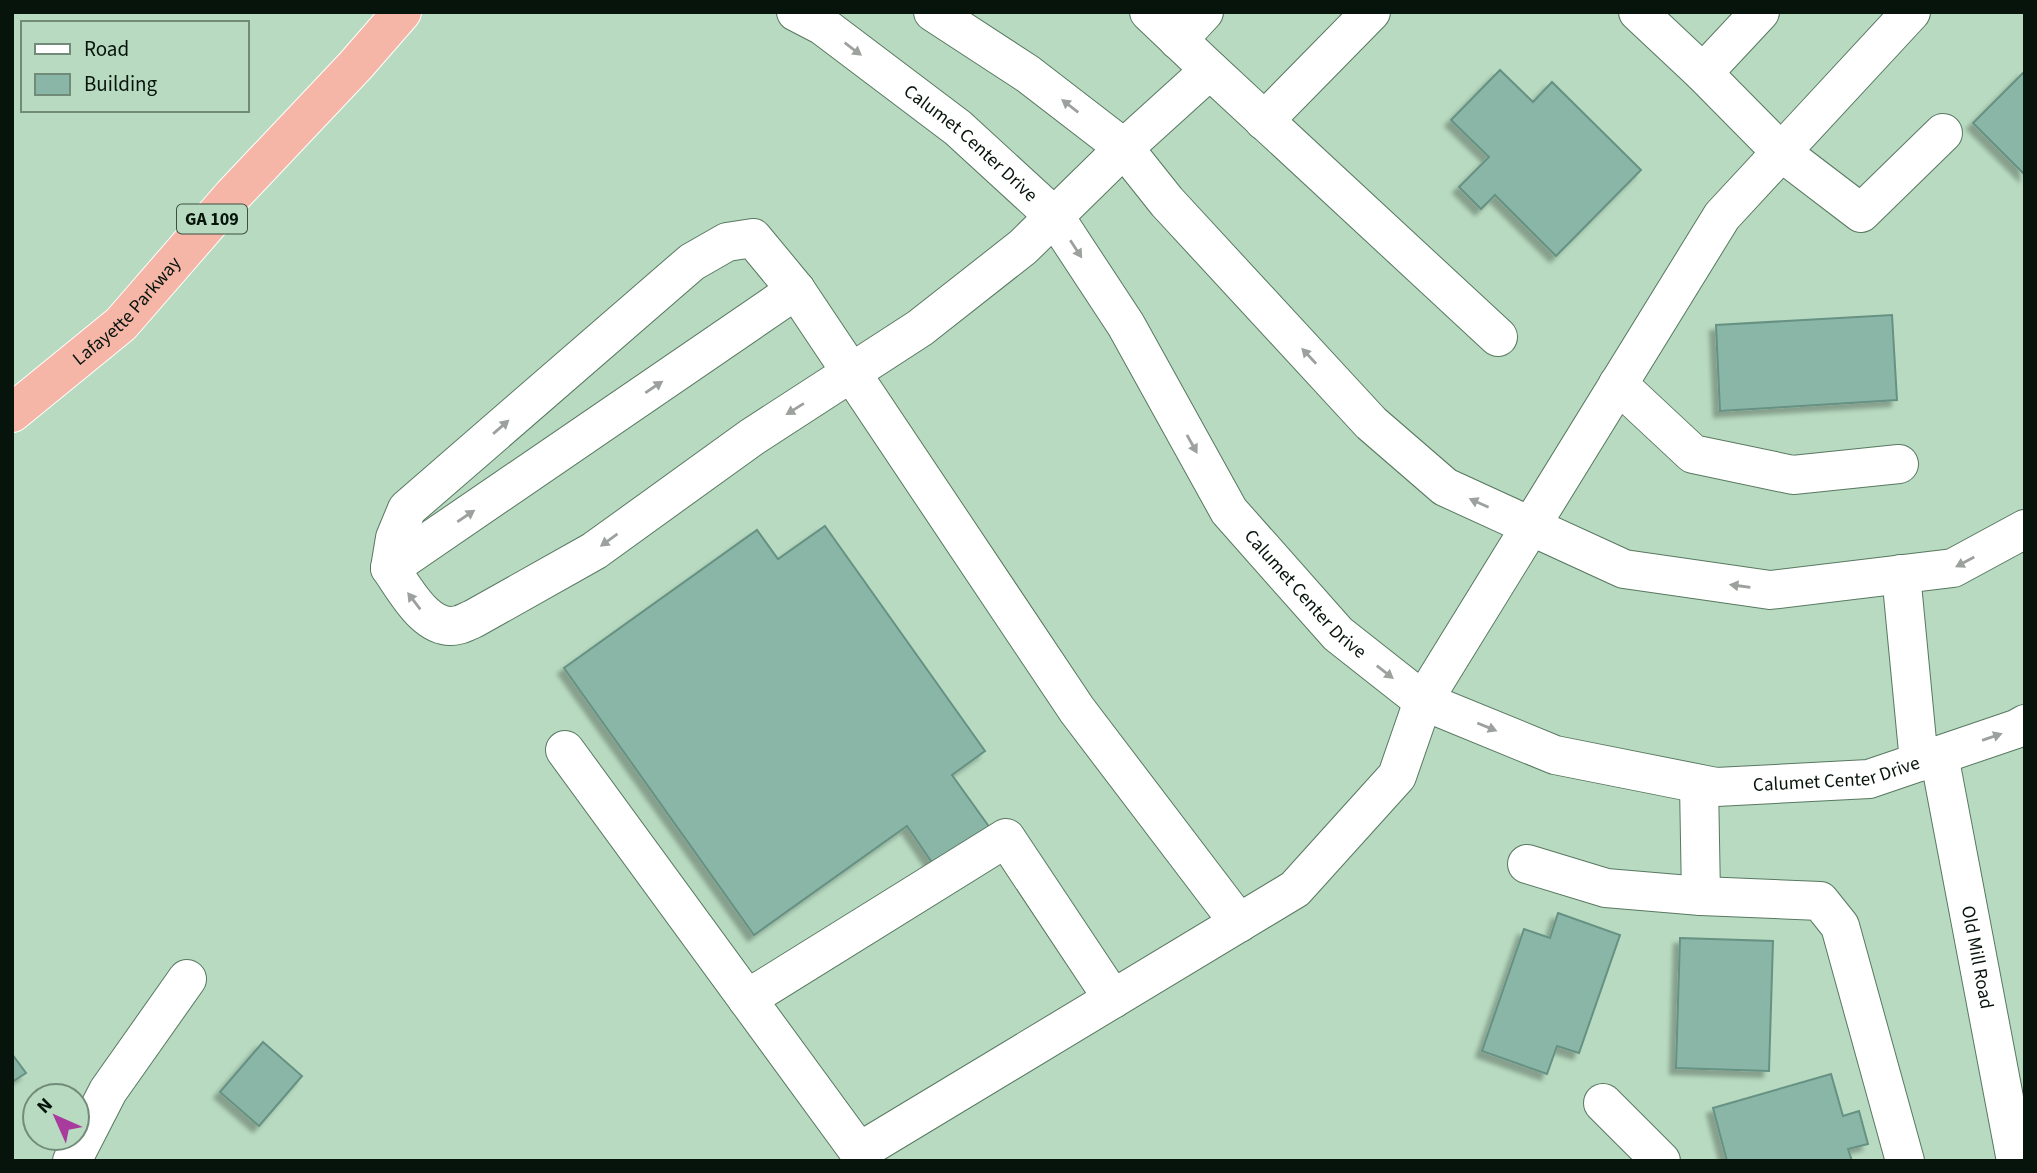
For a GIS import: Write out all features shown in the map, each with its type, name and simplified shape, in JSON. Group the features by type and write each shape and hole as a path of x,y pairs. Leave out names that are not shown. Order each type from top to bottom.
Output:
{"highway":[{"name":"Lafayette Parkway","path":"12,414 121,324 233,195 355,66 402,12"}],"street":[{"name":"Calumet Center Drive","path":"796,12 823,26 958,128 1055,217 1126,325 1229,511 1338,634 1423,701 1555,755 1716,787 1869,779 2025,724"},
{"path":"933,12 1028,74 1124,148 1167,202 1371,423 1445,487 1624,569 1770,590 1953,568 2025,529"},
{"path":"1149,12 1498,337"},
{"path":"1178,40 1204,12"},
{"path":"1264,121 1371,12"},
{"path":"1638,12 1781,152 1861,213 1943,134"},
{"path":"1703,73 1760,12"},
{"path":"565,750 859,1152 1295,889 1397,776 1423,701 1722,216 1911,12"},
{"path":"1210,70 1124,148 1023,247 920,328 853,373 752,437 594,551 456,626 439,624 425,615 390,568 395,538 407,509 692,262 727,242 753,237 796,290 853,373 1077,710 1239,923"},
{"path":"390,568 796,290"},
{"path":"1618,384 1693,454 1793,475 1899,464"},
{"name":"Old Mill Road","path":"1901,574 1929,759 2017,1161"},
{"path":"1699,784 1701,897"},
{"path":"747,999 1006,838 1113,999"},
{"path":"1527,864 1606,888 1701,897 1820,901 1840,926 1905,1161"},
{"path":"72,1161 108,1091 187,979"},
{"path":"1603,1103 1661,1161"}],"building":[{"path":"1500,70 1533,102 1552,82 1641,170 1556,256 1495,195 1481,209 1459,187 1489,157 1451,120"},
{"path":"2025,71 2025,175 1973,123"},
{"path":"1892,315 1897,400 1720,411 1716,325"},
{"path":"825,526 985,751 952,775 990,828 935,867 907,826 754,935 564,668 757,530 778,559"},
{"path":"1558,913 1620,935 1579,1053 1557,1046 1547,1074 1482,1051 1524,929 1550,938"},
{"path":"1680,938 1773,941 1769,1071 1676,1068"},
{"path":"263,1042 302,1076 259,1126 220,1092"},
{"path":"12,1054 26,1073 12,1082"},
{"path":"1831,1074 1843,1116 1859,1111 1868,1144 1848,1149 1852,1161 1727,1161 1713,1108"}]}
